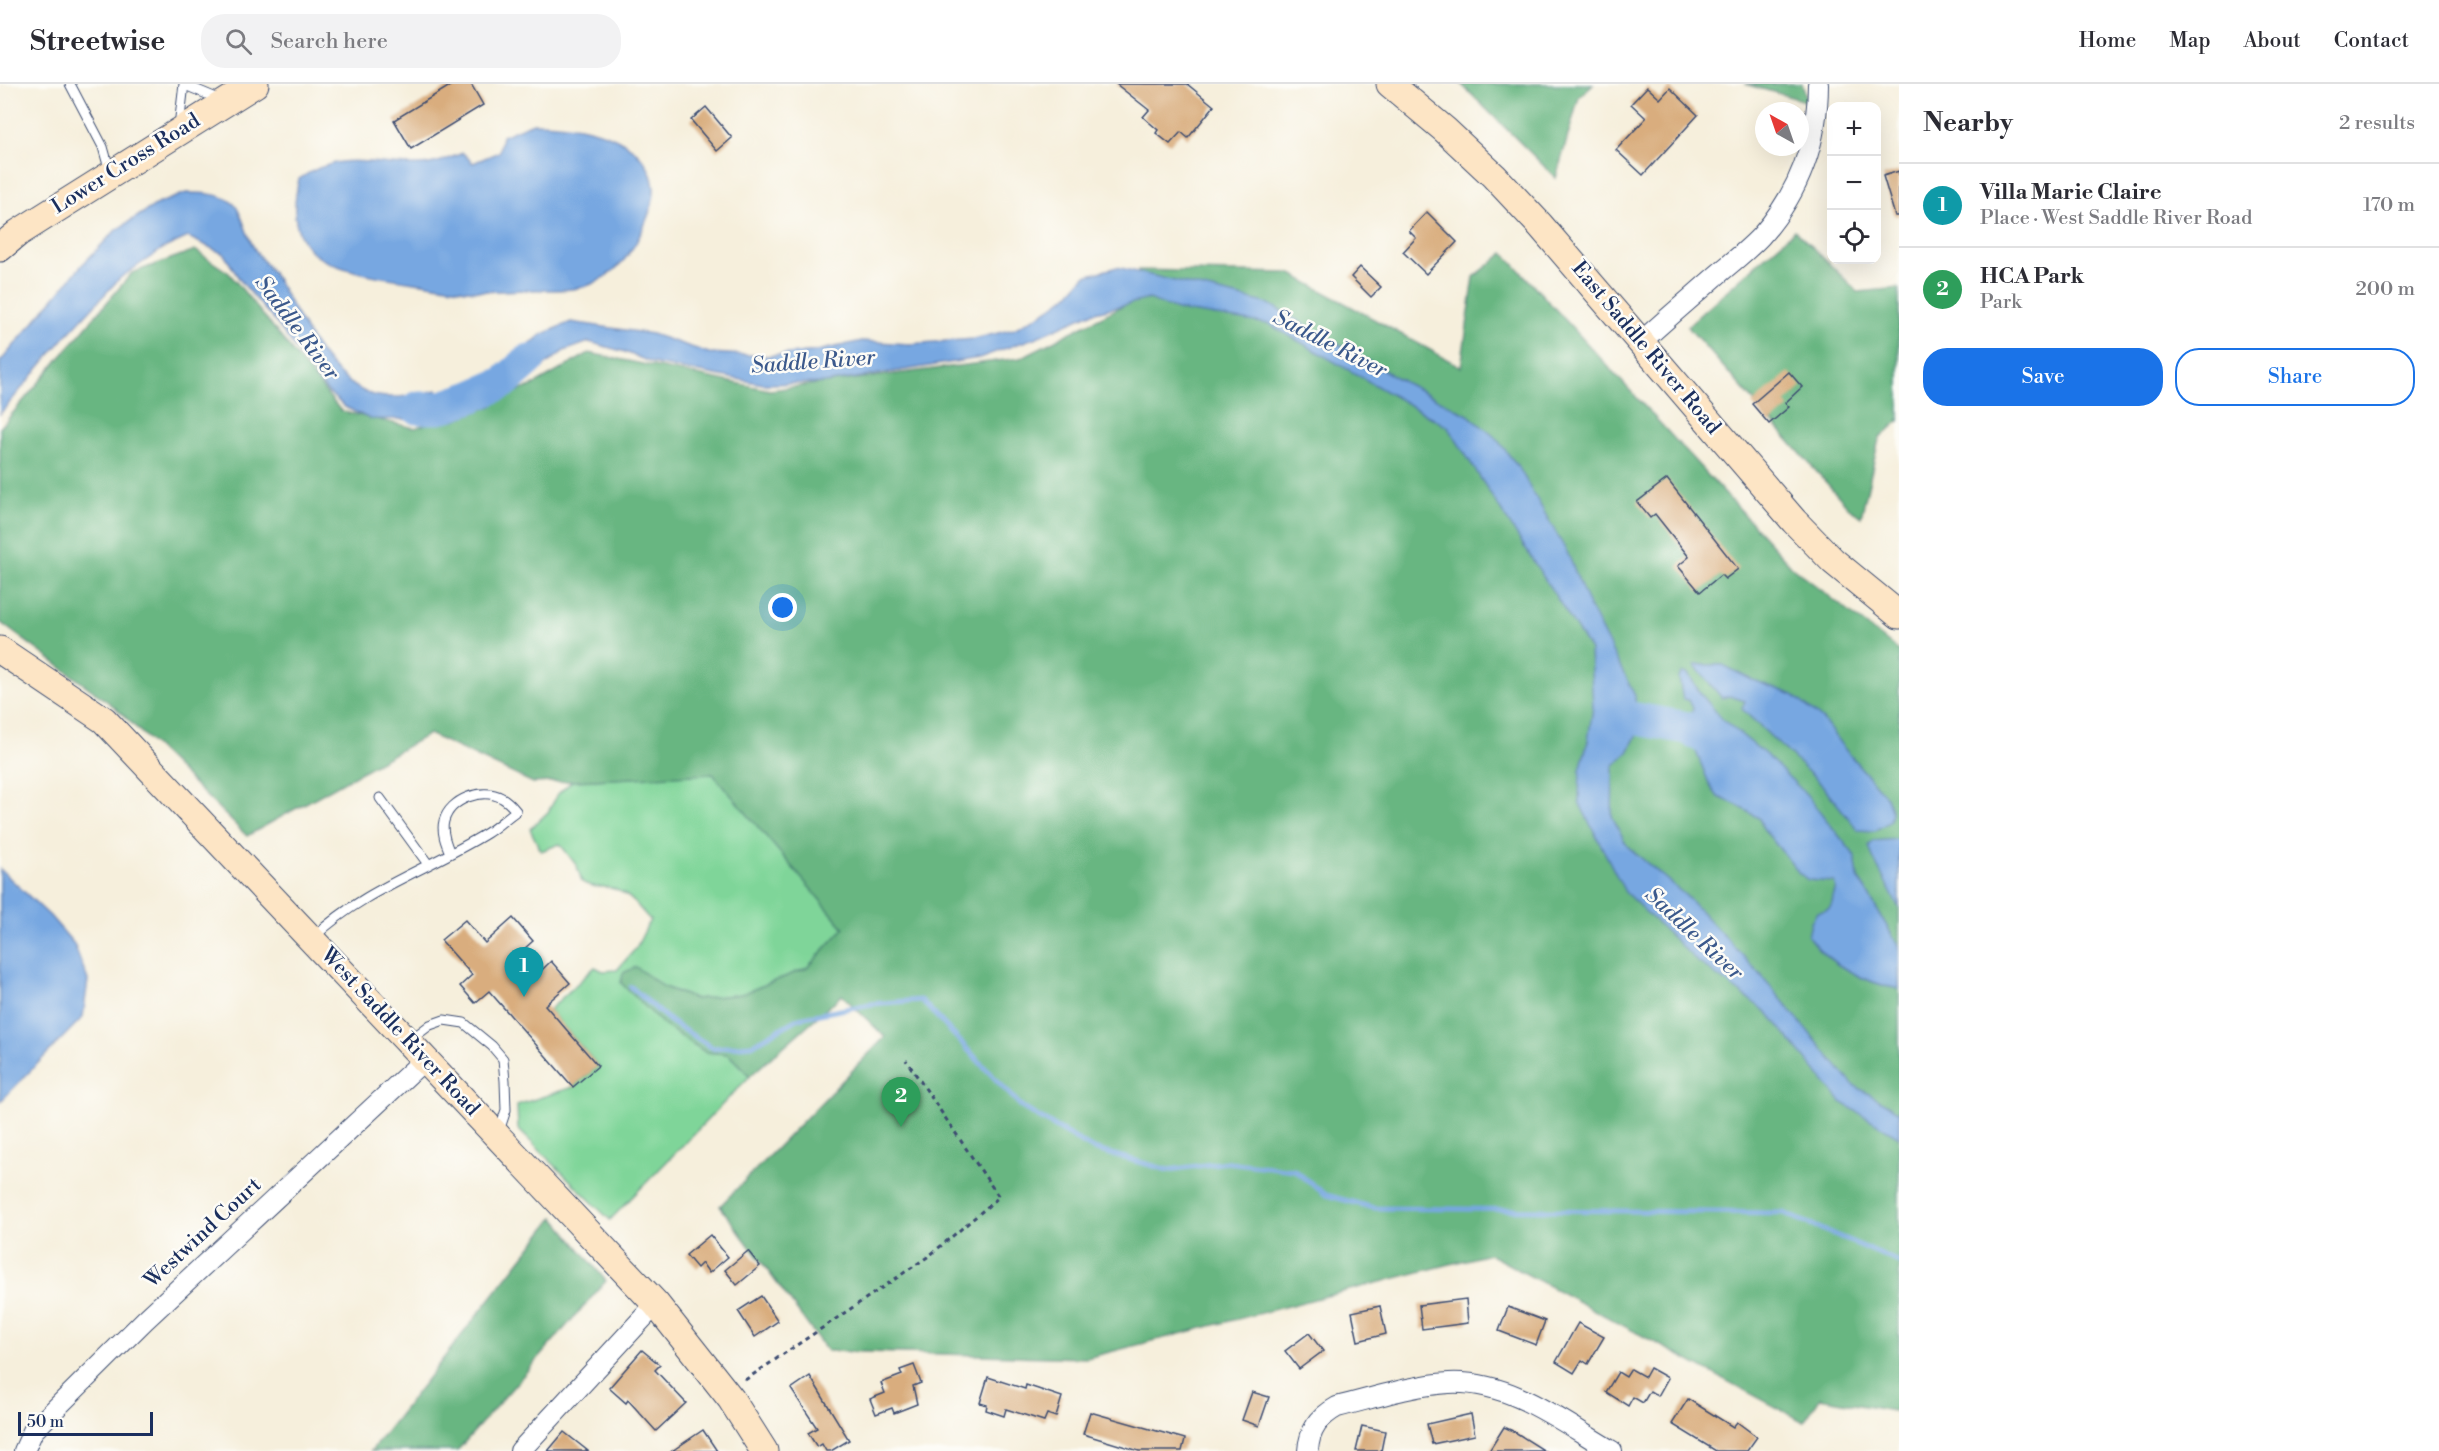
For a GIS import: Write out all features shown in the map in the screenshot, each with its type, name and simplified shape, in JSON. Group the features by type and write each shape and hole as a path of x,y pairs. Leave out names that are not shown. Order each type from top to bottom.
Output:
{"street":[{"name":"Lower Cross Road","path":"0,248 18,233 255,84"},
{"name":"East Saddle River Road","path":"1390,84 1445,130 1494,176 1540,225 1794,521 1833,561 1899,615"},
{"path":"1640,343 1755,242 1780,212 1797,184 1810,150 1817,111 1818,84"},
{"name":"West Saddle River Road","path":"0,650 104,720 313,939 416,1051 657,1304 726,1393 764,1451"},
{"name":"Westwind Court","path":"24,1451 33,1431 416,1051"},
{"path":"520,1451 657,1304"},
{"path":"1308,1451 1314,1426 1324,1414 1337,1407 1427,1386 1450,1383 1475,1384 1519,1397 1612,1451"}],"lane":[{"path":"70,84 103,147 111,174"},
{"path":"178,131 184,84 226,102"},
{"path":"313,939 326,926 359,902 428,864 450,853 488,832 516,811 502,797 494,795 464,797 452,807 444,821 444,838 450,853"},
{"path":"380,798 428,864"},
{"path":"416,1051 430,1025 444,1020 464,1023 492,1046 503,1059 505,1081 506,1110 497,1136"}],"path":[{"path":"726,1393 929,1256 999,1197 906,1060"}],"green space":[{"path":"1461,84 1593,84 1579,97 1556,178"},
{"path":"1745,84 1802,84 1808,102"},
{"path":"1795,230 1858,292 1899,288 1899,421 1879,439 1861,517 1848,507 1687,326"},
{"path":"195,250 229,273 341,411 415,428 532,386 589,353 770,390 1020,358 1148,293 1138,270 1290,273 1461,367 1474,277 1504,253 1792,567 1899,651 1899,1412 1820,1398 1804,1422 1489,1254 1087,1358 827,1351 720,1206 885,1037 842,995 750,1076 728,1054 705,1052 665,1026 621,983 623,973 636,967 664,987 695,999 742,994 807,968 844,928 713,774 533,783 429,734 247,836 116,708 0,622 0,428 132,273"},
{"path":"713,773 844,928 807,968 742,994 696,999 664,987 636,968 705,1052 728,1054 750,1076 610,1220 518,1129 517,1105 573,1087 598,1066 549,1010 595,967 603,971 617,970 636,948 650,920 634,902 620,891 591,886 582,882 577,866 560,844 541,851 530,829 548,812 558,794 572,781"},
{"path":"554,1217 606,1281 457,1451 371,1451"}],"water":[{"path":"533,123 569,125 607,135 624,143 638,154 649,169 654,192 642,231 622,262 602,279 586,286 570,289 465,290 350,270 321,259 304,243 295,217 296,198 299,179 314,170 342,162 356,161 421,165 439,162 463,153 473,163 499,152 502,136"},
{"path":"186,193 218,196 234,204 255,250 274,275 323,356 349,382 365,392 382,397 437,390 450,399 467,402 483,395 496,385 503,369 541,335 571,322 652,334 709,353 767,356 817,351 862,341 909,344 974,339 1014,329 1043,313 1068,295 1085,276 1117,267 1269,304 1406,383 1468,415 1496,438 1519,468 1568,554 1589,606 1635,696 1636,736 1628,752 1613,766 1612,816 1627,846 1686,896 1761,975 1852,1084 1899,1112 1899,1137 1841,1102 1768,1013 1698,962 1625,892 1579,802 1580,770 1588,741 1593,707 1590,650 1448,427 1269,324 1177,310 1149,299 1091,313 1037,337 979,358 824,383 763,384 652,363 625,352 589,342 564,351 491,406 454,420 370,419 345,407 326,390 277,324 240,280 224,254 188,237 164,248 120,278 65,337 0,414 0,362 82,265 116,230 157,204"},
{"path":"1694,665 1723,665 1750,679 1793,695 1823,720 1887,798 1892,812 1890,821 1875,831 1858,830 1822,785 1742,709 1745,701 1730,696 1722,698"},
{"path":"1682,673 1688,674 1700,693 1722,719 1765,754 1806,794 1855,856 1858,877 1899,947 1899,989 1848,971 1826,955 1808,936 1817,912 1827,910 1831,906 1835,890 1834,882 1808,880 1799,873 1763,828 1759,818 1718,797 1710,786 1693,744 1689,723 1693,708 1689,700 1683,699 1679,678"},
{"path":"1899,839 1899,908 1869,846 1873,841"},
{"path":"0,869 50,916 74,944 88,980 83,1017 0,1102"}],"building":[{"path":"453,84 471,84 483,105 411,149 394,120"},
{"path":"1116,84 1187,84 1214,106 1188,138 1181,132 1170,144 1156,133 1158,130 1143,117 1149,110"},
{"path":"1647,87 1660,99 1670,88 1698,115 1643,175 1616,150 1646,118 1631,104"},
{"path":"706,107 732,138 717,151 691,120"},
{"path":"1899,171 1899,216 1895,216 1883,176"},
{"path":"1427,212 1457,242 1426,274 1403,252 1416,238 1409,231"},
{"path":"1360,267 1381,287 1371,297 1351,277"},
{"path":"1789,372 1802,387 1785,403 1789,407 1769,424 1752,404"},
{"path":"1667,479 1738,569 1725,579 1721,575 1700,592 1678,566 1689,557 1655,514 1650,518 1637,502"},
{"path":"513,918 533,941 524,949 542,970 551,961 570,983 545,1005 598,1066 573,1087 489,991 475,1003 460,986 472,975 441,940 465,920 485,943"},
{"path":"710,1235 728,1257 709,1273 702,1263 697,1268 686,1255"},
{"path":"748,1251 760,1266 737,1285 725,1270"},
{"path":"761,1296 778,1321 755,1337 738,1311"},
{"path":"1466,1299 1468,1323 1422,1329 1419,1305"},
{"path":"1380,1306 1386,1334 1358,1341 1352,1312"},
{"path":"1508,1307 1545,1321 1536,1345 1499,1331"},
{"path":"1578,1323 1604,1337 1588,1364 1582,1360 1574,1373 1556,1362"},
{"path":"1309,1333 1323,1351 1299,1369 1285,1351"},
{"path":"642,1350 660,1365 655,1370 686,1403 656,1431 628,1400 626,1403 609,1388"},
{"path":"914,1365 921,1383 913,1386 917,1404 894,1413 892,1408 876,1414 870,1399 885,1393 881,1383 902,1375 900,1370"},
{"path":"1650,1368 1668,1378 1658,1396 1650,1391 1643,1403 1633,1397 1628,1406 1606,1392 1618,1372 1626,1377 1631,1369 1645,1377"},
{"path":"810,1376 849,1440 831,1451 826,1451 822,1444 817,1447 808,1433 817,1428 791,1389"},
{"path":"988,1377 1025,1389 1026,1385 1062,1397 1056,1417 1047,1414 1044,1421 1006,1409 1004,1416 986,1410 987,1405 980,1403"},
{"path":"1252,1392 1269,1397 1259,1426 1242,1420"},
{"path":"1688,1399 1733,1427 1737,1422 1757,1437 1747,1451 1716,1451 1672,1424"},
{"path":"1090,1412 1185,1439 1182,1451 1139,1451 1083,1434"},
{"path":"1471,1414 1475,1435 1432,1444 1427,1424"},
{"path":"1362,1426 1385,1431 1381,1451 1356,1451"},
{"path":"1504,1427 1515,1432 1545,1451 1489,1451"},
{"path":"703,1430 717,1451 672,1451"},
{"path":"564,1432 588,1451 548,1451"}],"waterway":[{"name":"Saddle River","path":"417,408 439,408 471,397 503,383 529,360"},
{"name":"Saddle River","path":"1612,687 1620,716 1687,728 1729,751"},
{"path":"631,987 671,1022 713,1048 752,1045 799,1018 871,1004 921,1000 1023,1108 1093,1149 1168,1170 1227,1162 1294,1170 1326,1195 1374,1208 1784,1213 1899,1262"}],"place":[{"name":"Villa Marie Claire","path":"524,997"},
{"name":"HCA Park","path":"901,1127"}]}
